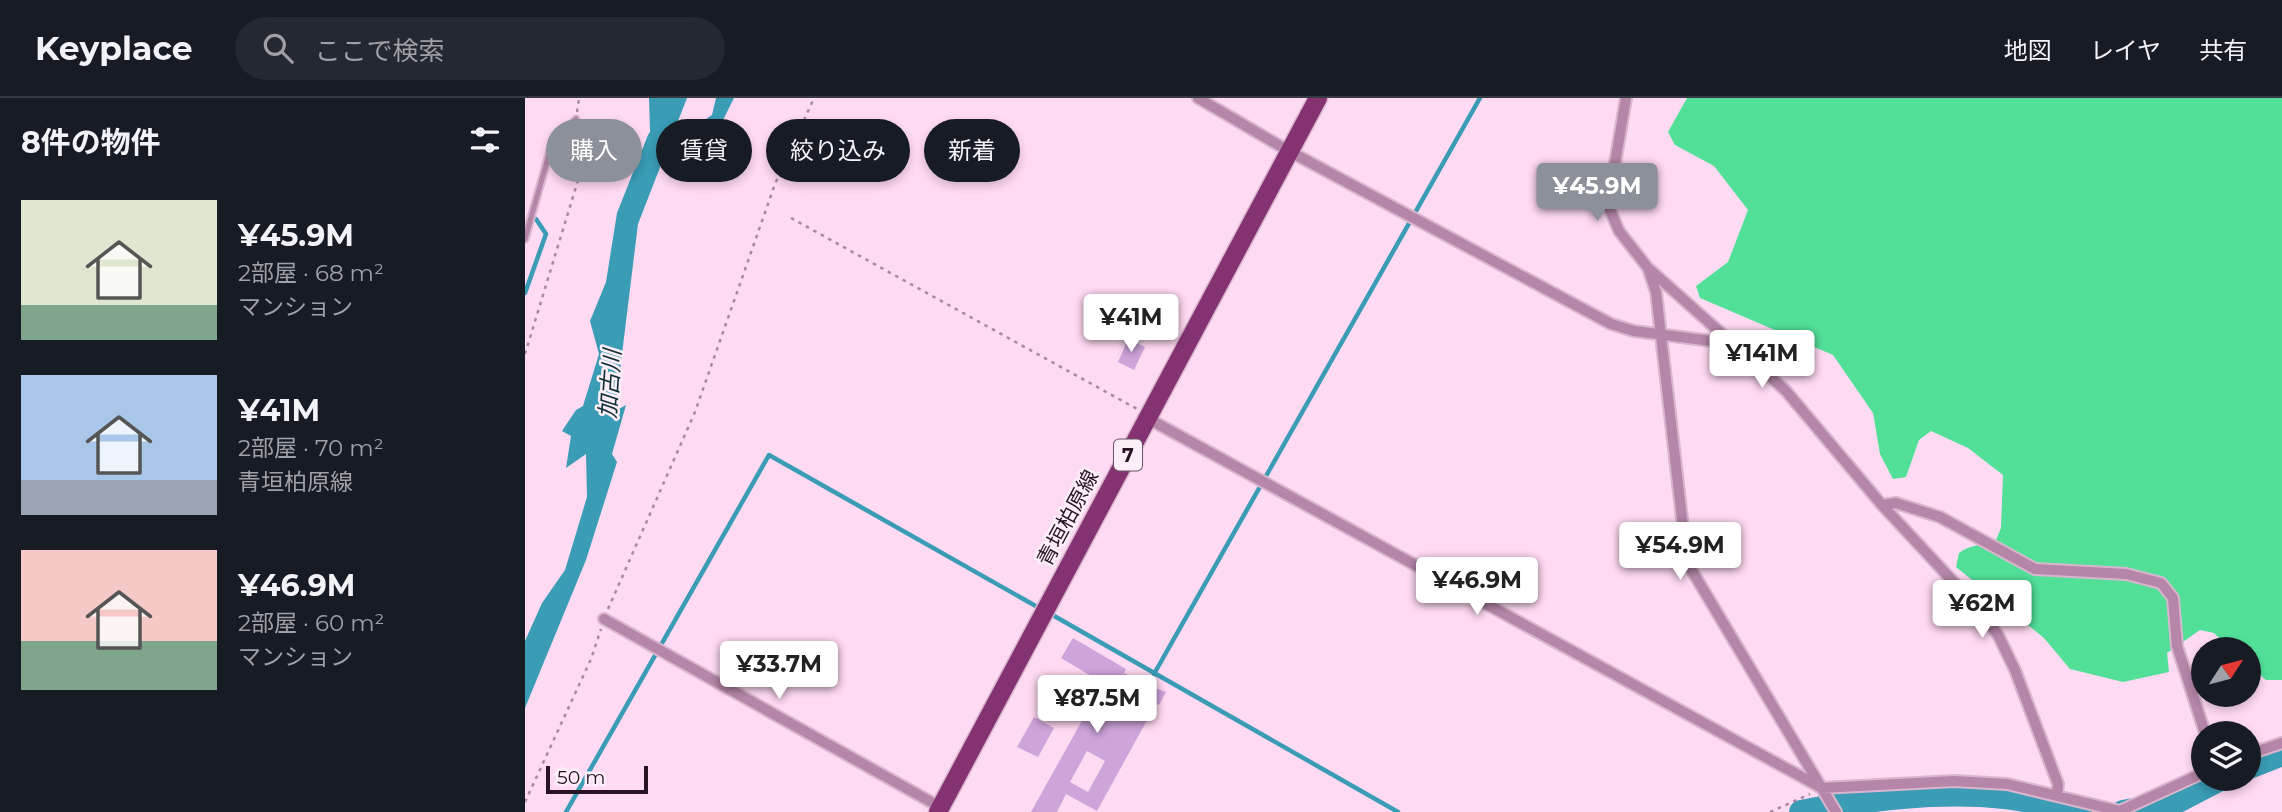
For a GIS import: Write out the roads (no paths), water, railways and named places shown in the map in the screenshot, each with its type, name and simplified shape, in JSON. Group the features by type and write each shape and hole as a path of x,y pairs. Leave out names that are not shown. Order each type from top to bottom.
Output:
{"main road":[{"name":"青垣柏原線","path":"940,810 1250,227 1287,150 1318,98"}],"street":[{"path":"1198,98 1287,150 1611,324 1662,335 1735,344"},
{"path":"1626,98 1608,205 1619,231 1648,268 1786,391 1882,505 1976,606 1998,635 2015,670 2058,783 2057,796"},
{"path":"1648,268 1656,292 1685,545 1691,569 1836,812"},
{"path":"1148,417 1822,788 1954,780 2007,784 2123,811 2191,779"},
{"path":"1882,505 1896,503 1940,517 2008,557 2035,569 2126,574 2161,583 2173,598 2177,646 2201,721"},
{"path":"604,619 940,810"},
{"path":"2261,750 2282,743"}],"lane":[{"path":"525,239 551,147 576,118"}],"water":[{"path":"671,98 687,98 679,119 658,119"},
{"path":"716,98 734,98 724,119 706,119 712,115"},
{"name":"加古川","path":"656,122 656,178 638,224 615,411 626,405 612,454 617,462 586,560 525,708 525,641 542,603 565,570 587,497 586,454 566,468 571,436 562,431 576,410 583,406 599,354 590,321 606,282 617,213 629,182 642,182 642,150"}],"waterway":[{"path":"661,98 662,119"},
{"path":"1154,674 1480,98"},
{"path":"525,293 546,234 536,219"},
{"path":"566,812 769,455 1041,609"},
{"path":"1049,613 1398,812"},
{"path":"2261,762 2282,754"},
{"path":"2123,812 2176,802 2197,791"},
{"path":"1801,812 1851,803 1928,795 2005,797 2080,812"}]}
